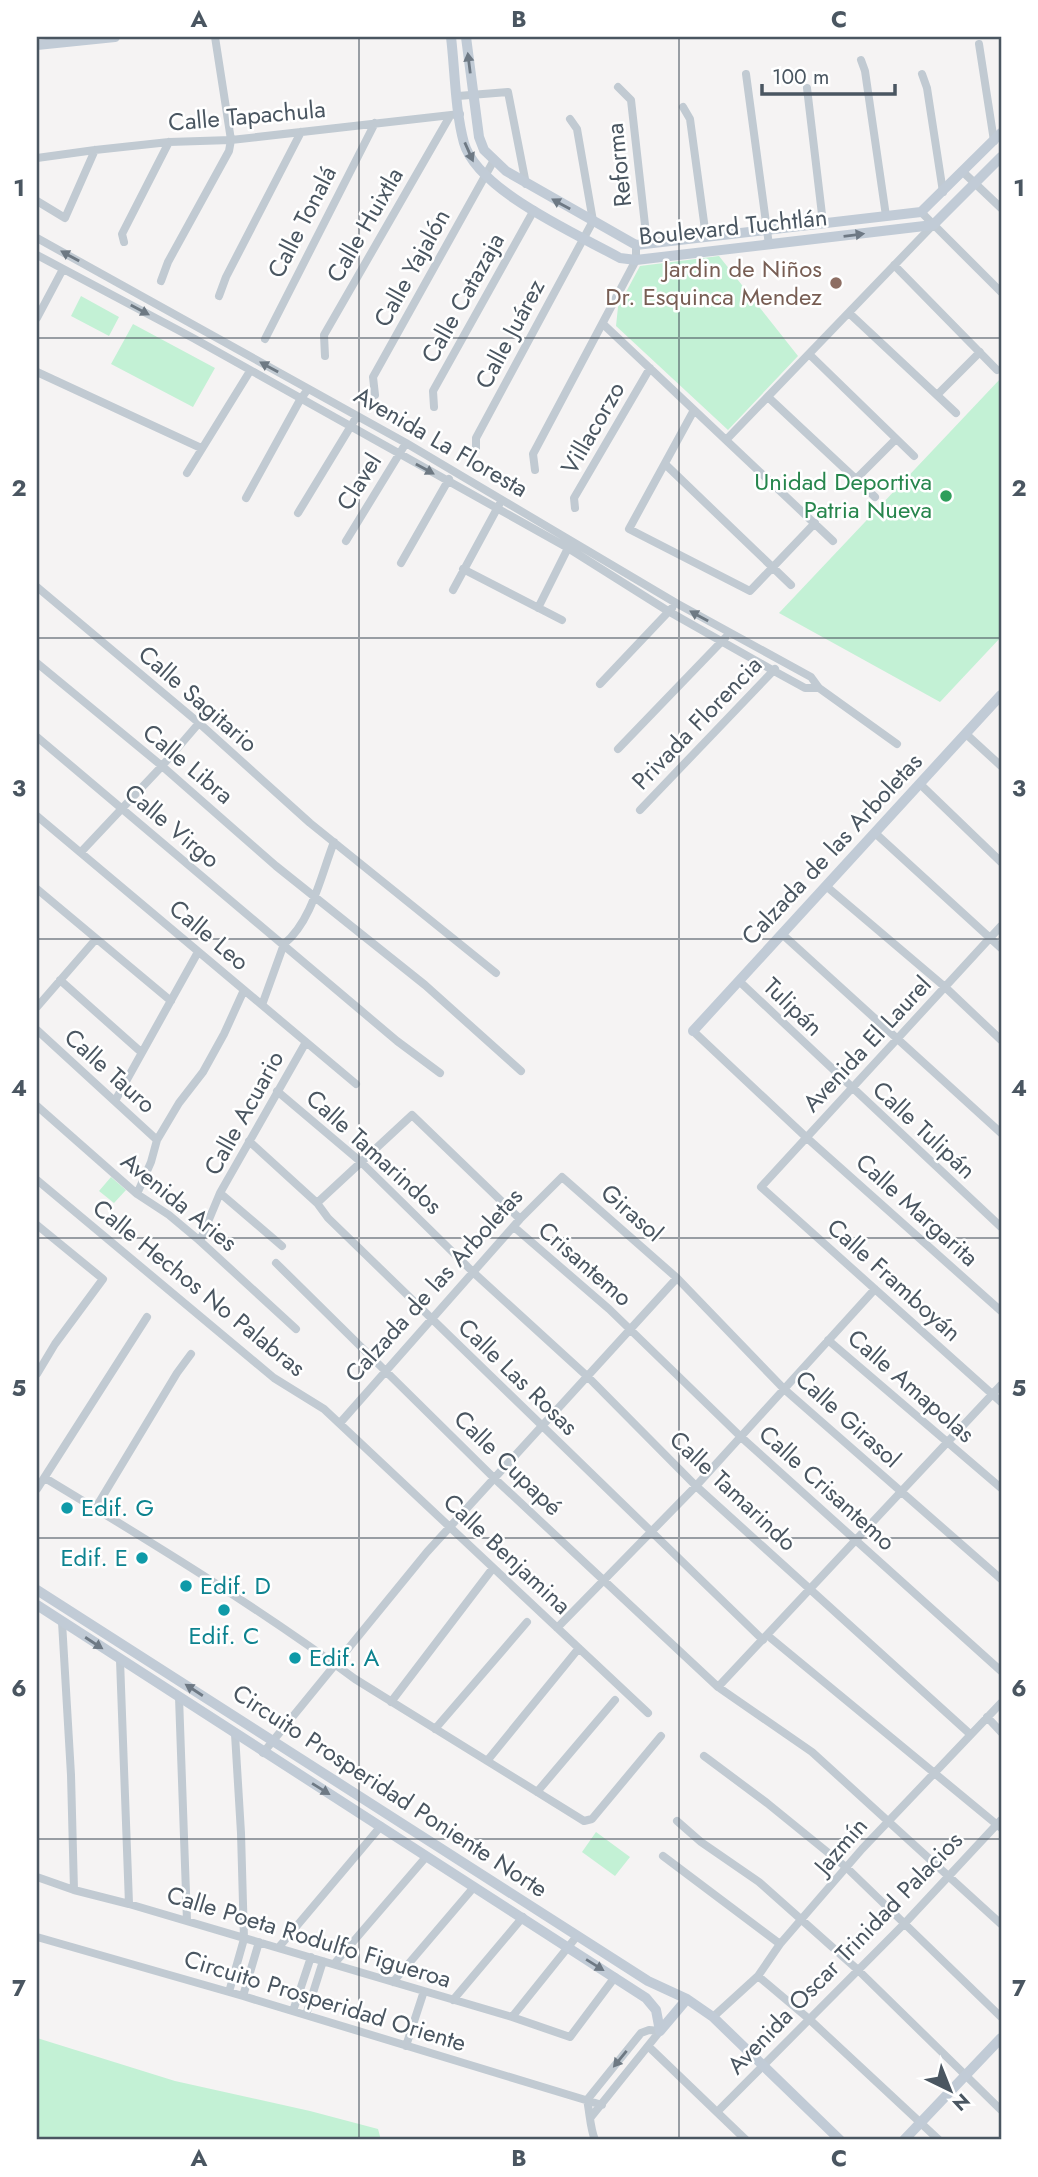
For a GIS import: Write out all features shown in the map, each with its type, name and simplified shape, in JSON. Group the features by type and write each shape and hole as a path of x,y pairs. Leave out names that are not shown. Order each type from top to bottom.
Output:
{"street":[{"path":"37,45 115,37"},
{"path":"161,281 168,262 229,151 230,140 215,37"},
{"name":"Boulevard Tuchtlán","path":"451,37 458,96 455,116 464,144 474,163 485,177 503,192 620,258 636,260 933,225"},
{"name":"Boulevard Tuchtlán","path":"466,37 479,137 484,150 526,184 642,244 921,212"},
{"path":"979,44 997,137 921,212 1001,292"},
{"path":"861,60 886,216"},
{"path":"747,74 769,245"},
{"path":"922,74 927,88 943,192"},
{"name":"Reforma","path":"618,87 631,100 642,244 636,260"},
{"path":"807,88 823,223"},
{"path":"458,96 508,92 526,184"},
{"path":"683,107 691,119 706,237"},
{"name":"Calle Tapachula","path":"37,158 169,142 230,140 455,116"},
{"name":"Calle Huixtla","path":"325,356 324,335 455,116"},
{"path":"570,119 577,129 593,221"},
{"name":"Calle Tonalá","path":"265,340 375,123"},
{"path":"219,296 226,277 302,132"},
{"path":"124,242 122,234 169,142"},
{"path":"37,201 65,218 95,150"},
{"path":"726,440 1001,157"},
{"name":"Calle Yajalón","path":"375,396 373,377 494,160"},
{"path":"963,172 1001,208"},
{"name":"Calle Catazaja","path":"434,407 433,391 534,210"},
{"name":"Calle Juárez","path":"476,450 476,438 593,221"},
{"name":"Avenida La Floresta","path":"37,238 407,443 503,500 668,611 805,688 819,688"},
{"name":"Avenida La Floresta","path":"37,256 250,371 496,509 630,575 811,677 819,688 897,744"},
{"path":"536,470 533,454 636,260"},
{"path":"894,265 997,370"},
{"path":"37,318 62,269"},
{"path":"849,313 956,413"},
{"path":"603,324 833,541"},
{"path":"937,395 980,352"},
{"path":"809,354 914,456"},
{"name":"Villacorzo","path":"575,508 574,498 650,368"},
{"path":"187,473 250,371"},
{"path":"37,372 201,448"},
{"path":"246,498 300,400 309,389"},
{"path":"768,397 875,497"},
{"path":"694,410 629,529 750,591 815,523"},
{"path":"298,513 357,416"},
{"path":"856,479 896,439"},
{"name":"Clavel","path":"345,541 407,443"},
{"path":"665,464 791,585"},
{"path":"401,563 447,481 456,472"},
{"path":"453,590 503,500"},
{"path":"538,608 571,545"},
{"path":"463,569 562,620"},
{"path":"624,582 630,575"},
{"name":"Calle Sagitario","path":"37,587 199,723 334,842 496,973"},
{"path":"600,684 676,603"},
{"path":"618,749 729,633"},
{"name":"Privada Florencia","path":"640,810 782,662"},
{"name":"Calle Libra","path":"37,663 313,895 425,985 521,1071"},
{"name":"Calzada de las Arboletas","path":"693,1031 1001,695"},
{"path":"81,852 199,723"},
{"path":"966,734 1001,765"},
{"name":"Calle Virgo","path":"37,737 397,1041 440,1073"},
{"path":"920,784 1001,862"},
{"name":"Calle Leo","path":"37,816 356,1084"},
{"path":"875,833 1001,948"},
{"path":"262,1005 284,944 308,913 334,842"},
{"path":"826,886 945,987 1001,1040"},
{"path":"37,889 171,1001"},
{"name":"Avenida El Laurel","path":"761,1187 1001,926"},
{"path":"782,934 1001,1133"},
{"path":"37,1007 96,939"},
{"path":"114,1101 198,952"},
{"path":"60,980 141,1052"},
{"name":"Tulipán","path":"738,981 852,1089"},
{"path":"136,1194 151,1162 157,1140 178,1103 203,1072 244,990"},
{"name":"Calle Tauro","path":"37,1030 157,1140"},
{"name":"Calle Margarita","path":"693,1031 807,1138 1001,1311"},
{"name":"Calle Acuario","path":"200,1241 220,1193 306,1042"},
{"name":"Calle Tulipán","path":"852,1089 1001,1227"},
{"name":"Calle Tamarindos","path":"277,1091 361,1162 474,1272"},
{"name":"Avenida Aries","path":"37,1106 136,1194 169,1215 200,1241 296,1329"},
{"path":"317,1203 412,1115 520,1219"},
{"name":"Calle Las Rosas","path":"248,1141 317,1203 327,1218 650,1532 765,1637 1000,1824"},
{"name":"Calzada de las Arboletas","path":"340,1423 520,1219 562,1177"},
{"name":"Girasol","path":"562,1177 677,1278"},
{"name":"Calle Hechos No Palabras","path":"37,1180 274,1378 324,1409 340,1423"},
{"name":"Calle Framboyán","path":"761,1187 1001,1402"},
{"path":"220,1193 282,1246"},
{"path":"37,1225 103,1279 55,1344 37,1374"},
{"name":"Crisantemo","path":"514,1227 630,1330"},
{"name":"Calle Cupapé","path":"276,1263 494,1478 718,1687 812,1752 1001,1924"},
{"name":"Calle Tamarindo","path":"474,1272 588,1377 696,1486 970,1734"},
{"path":"263,1753 449,1527 677,1278"},
{"name":"Calle Girasol","path":"677,1278 784,1389 1001,1579"},
{"path":"557,1628 696,1486 875,1289"},
{"path":"37,1489 118,1359 126,1347 130,1346 148,1317"},
{"name":"Calle Crisantemo","path":"630,1330 741,1437 1001,1671"},
{"name":"Calle Amapolas","path":"828,1340 1001,1488"},
{"path":"95,1509 191,1354"},
{"path":"718,1687 1001,1385"},
{"name":"Calle Benjamina","path":"340,1423 649,1713"},
{"path":"45,1478 188,1565 391,1702 584,1821 592,1819 661,1736"},
{"path":"391,1702 493,1568"},
{"name":"Circuito Prosperidad Poniente Norte","path":"37,1590 648,1981 687,1999 713,2017 841,2140"},
{"name":"Circuito Prosperidad Poniente Norte","path":"37,1605 652,2002 660,2031"},
{"path":"62,1622 71,1775 74,1890"},
{"path":"435,1729 527,1622"},
{"path":"487,1761 579,1648"},
{"path":"120,1660 129,1904"},
{"path":"179,1697 187,1921"},
{"path":"537,1792 615,1700"},
{"name":"Jazmín","path":"713,2017 758,1976 780,1944 847,1868 1001,1703"},
{"path":"987,1717 1001,1732"},
{"path":"229,1992 244,1939 235,1734"},
{"path":"704,1756 768,1803 847,1868 1001,2017"},
{"path":"677,1821 701,1842 759,1881 858,1969 1001,2110"},
{"name":"Avenida Oscar Trinidad Palacios","path":"717,2112 1000,1824"},
{"path":"279,1947 381,1826"},
{"path":"663,1856 780,1944"},
{"path":"334,1964 426,1857"},
{"name":"Calle Poeta Rodulfo Figueroa","path":"37,1877 74,1890 279,1947 570,2037 615,1978"},
{"path":"393,1982 474,1887"},
{"path":"453,2000 523,1917"},
{"path":"512,2017 577,1936"},
{"name":"Circuito Prosperidad Oriente","path":"37,1937 243,1996 602,2105"},
{"path":"243,1996 259,1942"},
{"path":"293,2011 311,1957"},
{"path":"306,2015 323,1961"},
{"path":"758,1976 809,2019 939,2140"},
{"path":"406,2046 424,1991"},
{"path":"592,2117 687,1999"},
{"path":"595,2140 591,2131 592,2117 587,2100 641,2033 649,2030 660,2031"},
{"path":"904,2140 1001,2038"},
{"path":"648,2046 746,2140"}],"green space":[{"path":"719,256 798,356 728,430 616,326 618,307 640,266"},
{"path":"81,296 119,317 109,336 71,316"},
{"path":"133,324 215,368 193,407 111,364"},
{"name":"Unidad Deportiva Patria Nueva","path":"1001,378 1001,637 940,702 779,613"},
{"path":"111,1177 126,1190 114,1203 99,1191"},
{"path":"596,1832 630,1857 615,1876 582,1852"},
{"path":"37,2038 175,2081 378,2129 381,2140 37,2140"}],"place":[{"name":"Jardin de Niños Dr. Esquinca Mendez","path":"836,283"},
{"name":"Unidad Deportiva Patria Nueva","path":"946,496"},
{"name":"Edif. G","path":"67,1508"},
{"name":"Edif. E","path":"142,1558"},
{"name":"Edif. D","path":"186,1586"},
{"name":"Edif. C","path":"224,1610"},
{"name":"Edif. A","path":"295,1658"}]}
